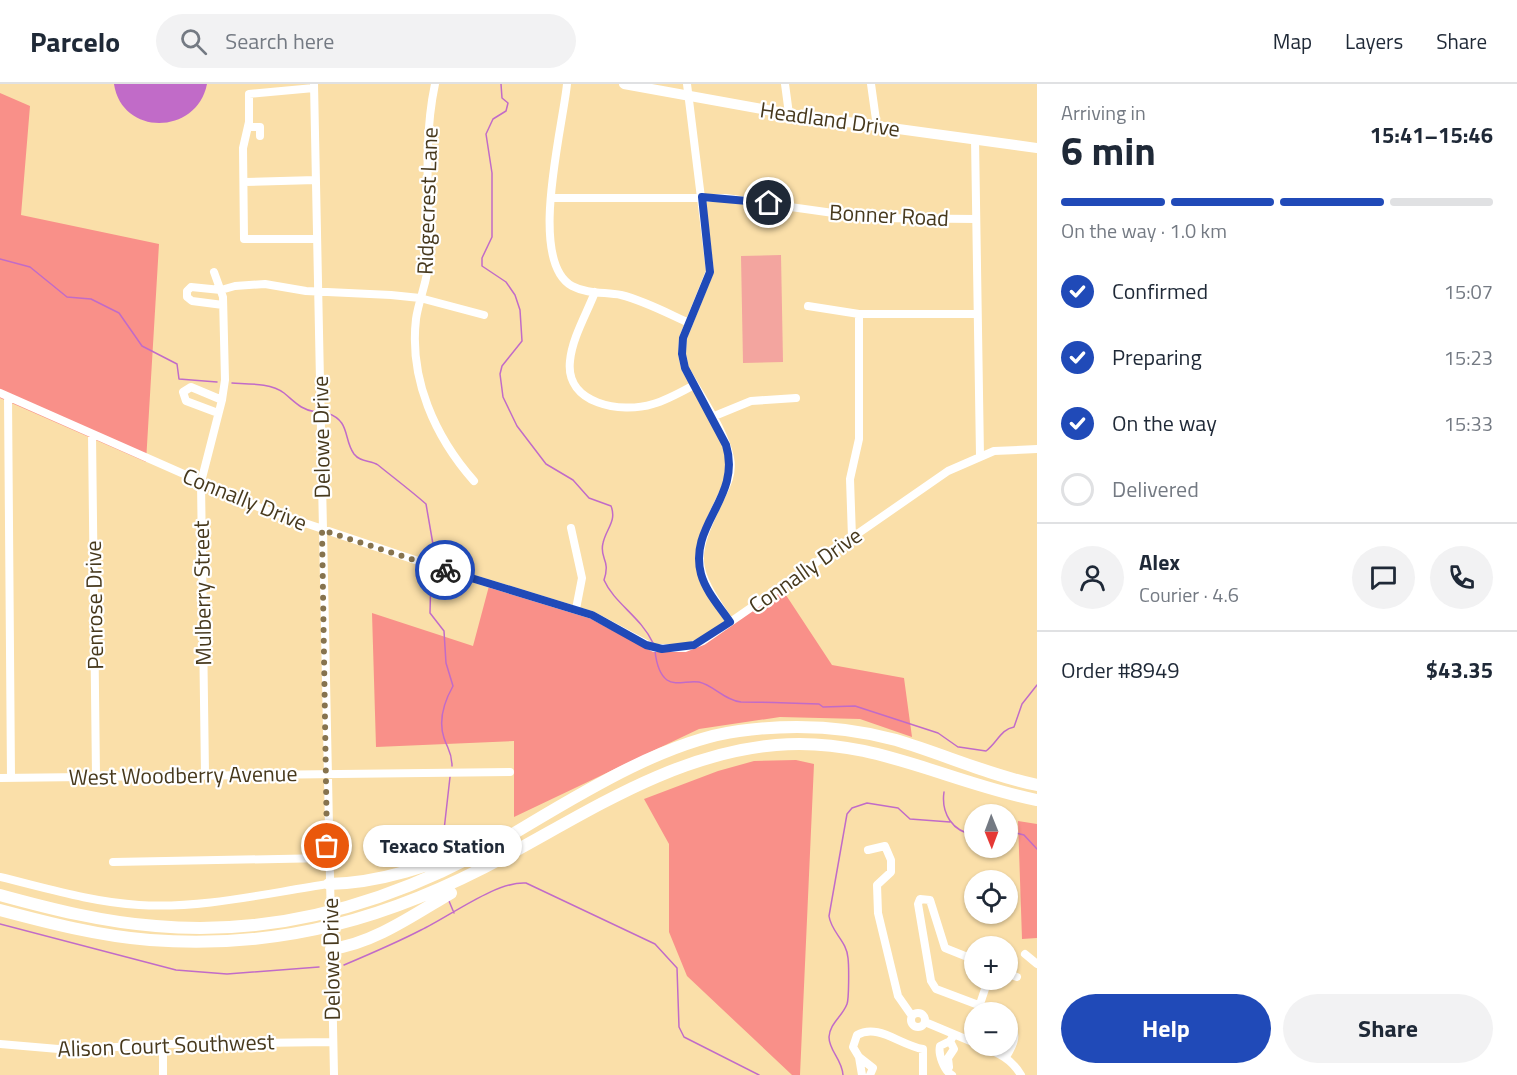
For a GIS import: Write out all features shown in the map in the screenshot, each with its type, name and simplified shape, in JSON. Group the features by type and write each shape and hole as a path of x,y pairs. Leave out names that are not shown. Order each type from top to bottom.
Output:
{"highway":[{"path":"0,895 83,915 158,927 232,927 305,918 350,908 415,885 482,852 645,762 696,741 739,731 798,726 852,730 895,740 1037,785"},
{"path":"0,910 60,926 148,940 223,942 310,932 352,922 449,887 656,775 699,759 778,745 834,747 886,756 1037,800"},
{"path":"329,884 368,881 415,869 521,829"},
{"path":"331,949 356,942 412,916 464,886 509,854"}],"main road":[{"name":"Headland Drive","path":"624,84 789,114 1037,148"}],"street":[{"name":"Ridgecrest Lane","path":"435,84 429,117 429,261 420,298 415,341 422,388 442,440 453,458 474,481"},
{"path":"567,84 553,165 552,260 561,277 571,285 638,300 689,323"},
{"path":"687,84 710,272 683,338 682,354 685,368 726,445 731,471 727,486 702,537 699,563 706,587 730,622"},
{"path":"785,84 789,114"},
{"path":"871,84 877,127"},
{"path":"260,136 260,127 249,127 249,94 314,86"},
{"name":"Delowe Drive","path":"314,86 326,772 334,1075"},
{"path":"249,122 244,137 244,239 317,238"},
{"path":"975,139 980,456"},
{"path":"244,182 316,180"},
{"name":"Bonner Road","path":"551,198 702,197 750,200 869,218 975,219"},
{"name":"Mulberry Street","path":"205,774 201,482 225,380 223,305 221,290 214,272"},
{"path":"223,305 192,301 186,294 191,287 221,290 235,285 265,284 318,291 420,298 484,315"},
{"path":"595,292 570,360 572,379 582,394 601,404 639,407 662,401 694,385"},
{"path":"808,306 859,314 976,314"},
{"path":"852,537 850,479 859,439 859,314"},
{"path":"218,413 186,401 183,392 191,387 222,400"},
{"path":"4,395 11,777"},
{"name":"Connally Drive","path":"4,395 263,509 322,530 576,609 612,624 646,645 662,649 694,645 948,471 994,451 1037,449"},
{"path":"712,417 750,401 796,398"},
{"name":"Penrose Drive","path":"92,434 96,776"},
{"path":"571,528 582,578 576,609"},
{"name":"West Woodberry Avenue","path":"0,778 326,772 510,772"},
{"path":"868,850 885,846 891,860 891,872 877,885 878,913 898,996 912,1016 915,1027 920,1027 925,1022 951,1041 964,1042"},
{"path":"113,862 328,858"},
{"path":"0,877 98,900 140,905 182,905 329,884"},
{"path":"306,888 323,895 330,903"},
{"path":"964,956 945,948 930,900 920,899 918,904 931,981 936,989 974,1002"},
{"path":"1026,954 1037,964"},
{"path":"870,1075 873,1068 859,1057 853,1047 857,1035 866,1030 878,1030 906,1046 923,1049 923,1075"},
{"path":"947,1074 944,1057 951,1041"},
{"name":"Alison Court Southwest","path":"0,1044 70,1050 163,1044 333,1042"},
{"path":"163,1044 163,1075"},
{"path":"859,1057 862,1075"},
{"path":"1006,1057 1021,1075"}],"shaded area":[{"path":"114,84 207,84 200,101 189,113 175,120 160,123 144,121 130,114 120,101"},
{"path":"0,93 30,106 21,215 159,244 146,462 0,398"},
{"path":"781,255 783,362 743,363 741,256"},
{"path":"489,586 580,612 660,652 695,647 780,586 832,665 904,678 912,737 860,719 780,717 699,729 514,817 514,741 376,747 372,613 473,646"},
{"path":"796,760 814,764 800,1075 792,1075 687,976 669,932 669,844 644,799 718,771 754,761"},
{"path":"1018,821 1037,824 1037,938 1022,939"}],"waterway":[{"path":"501,84 502,98 508,103 506,111 493,119 486,134 492,173 492,237 482,258 482,266 506,282 515,295 520,310 522,341 502,366 500,374 503,397 517,426 546,464 573,480 589,498 611,506 612,521 602,548 606,563 604,580 614,596 642,625 653,643"},
{"path":"0,259 30,267 67,297 91,299 119,313 142,346 177,364 179,379 217,382"},
{"path":"232,383 273,387 302,407 316,412"},
{"path":"327,413 340,421 357,457 378,465 426,504 434,550 431,557"},
{"path":"431,573 430,613 444,631 446,663 453,686 442,718 442,731 451,754 452,766"},
{"path":"655,651 660,671 670,682 699,682 730,699 741,702 819,704 823,707 855,706 938,733 958,747"},
{"path":"959,747 986,751 990,748 1002,733 1014,727 1022,704 1037,685"},
{"path":"428,851 435,838 444,830 450,777"},
{"path":"944,792 946,814 954,826 964,832"},
{"path":"843,1075 829,1037 847,1004 848,958 845,947 830,922 829,916 847,814 852,808 867,803 898,808 910,819 950,822"},
{"path":"1018,834 1024,835 1037,849"},
{"path":"344,965 412,935 487,894 514,884 526,883 655,944 677,968 679,1027 684,1037 759,1075"},
{"path":"449,901 454,913"},
{"path":"0,924 176,970 227,974 319,967"}],"way so far":[{"path":"327,846 322,530 445,570"}],"place":[{"name":"Texaco Station","path":"327,846"}],"route":[{"path":"445,570 576,609 612,624 654,648 685,648 694,645 730,622 706,587 699,563 702,537 727,486 731,471 730,458 726,445 685,368 682,354 683,338 710,272 702,197 769,203"}]}
